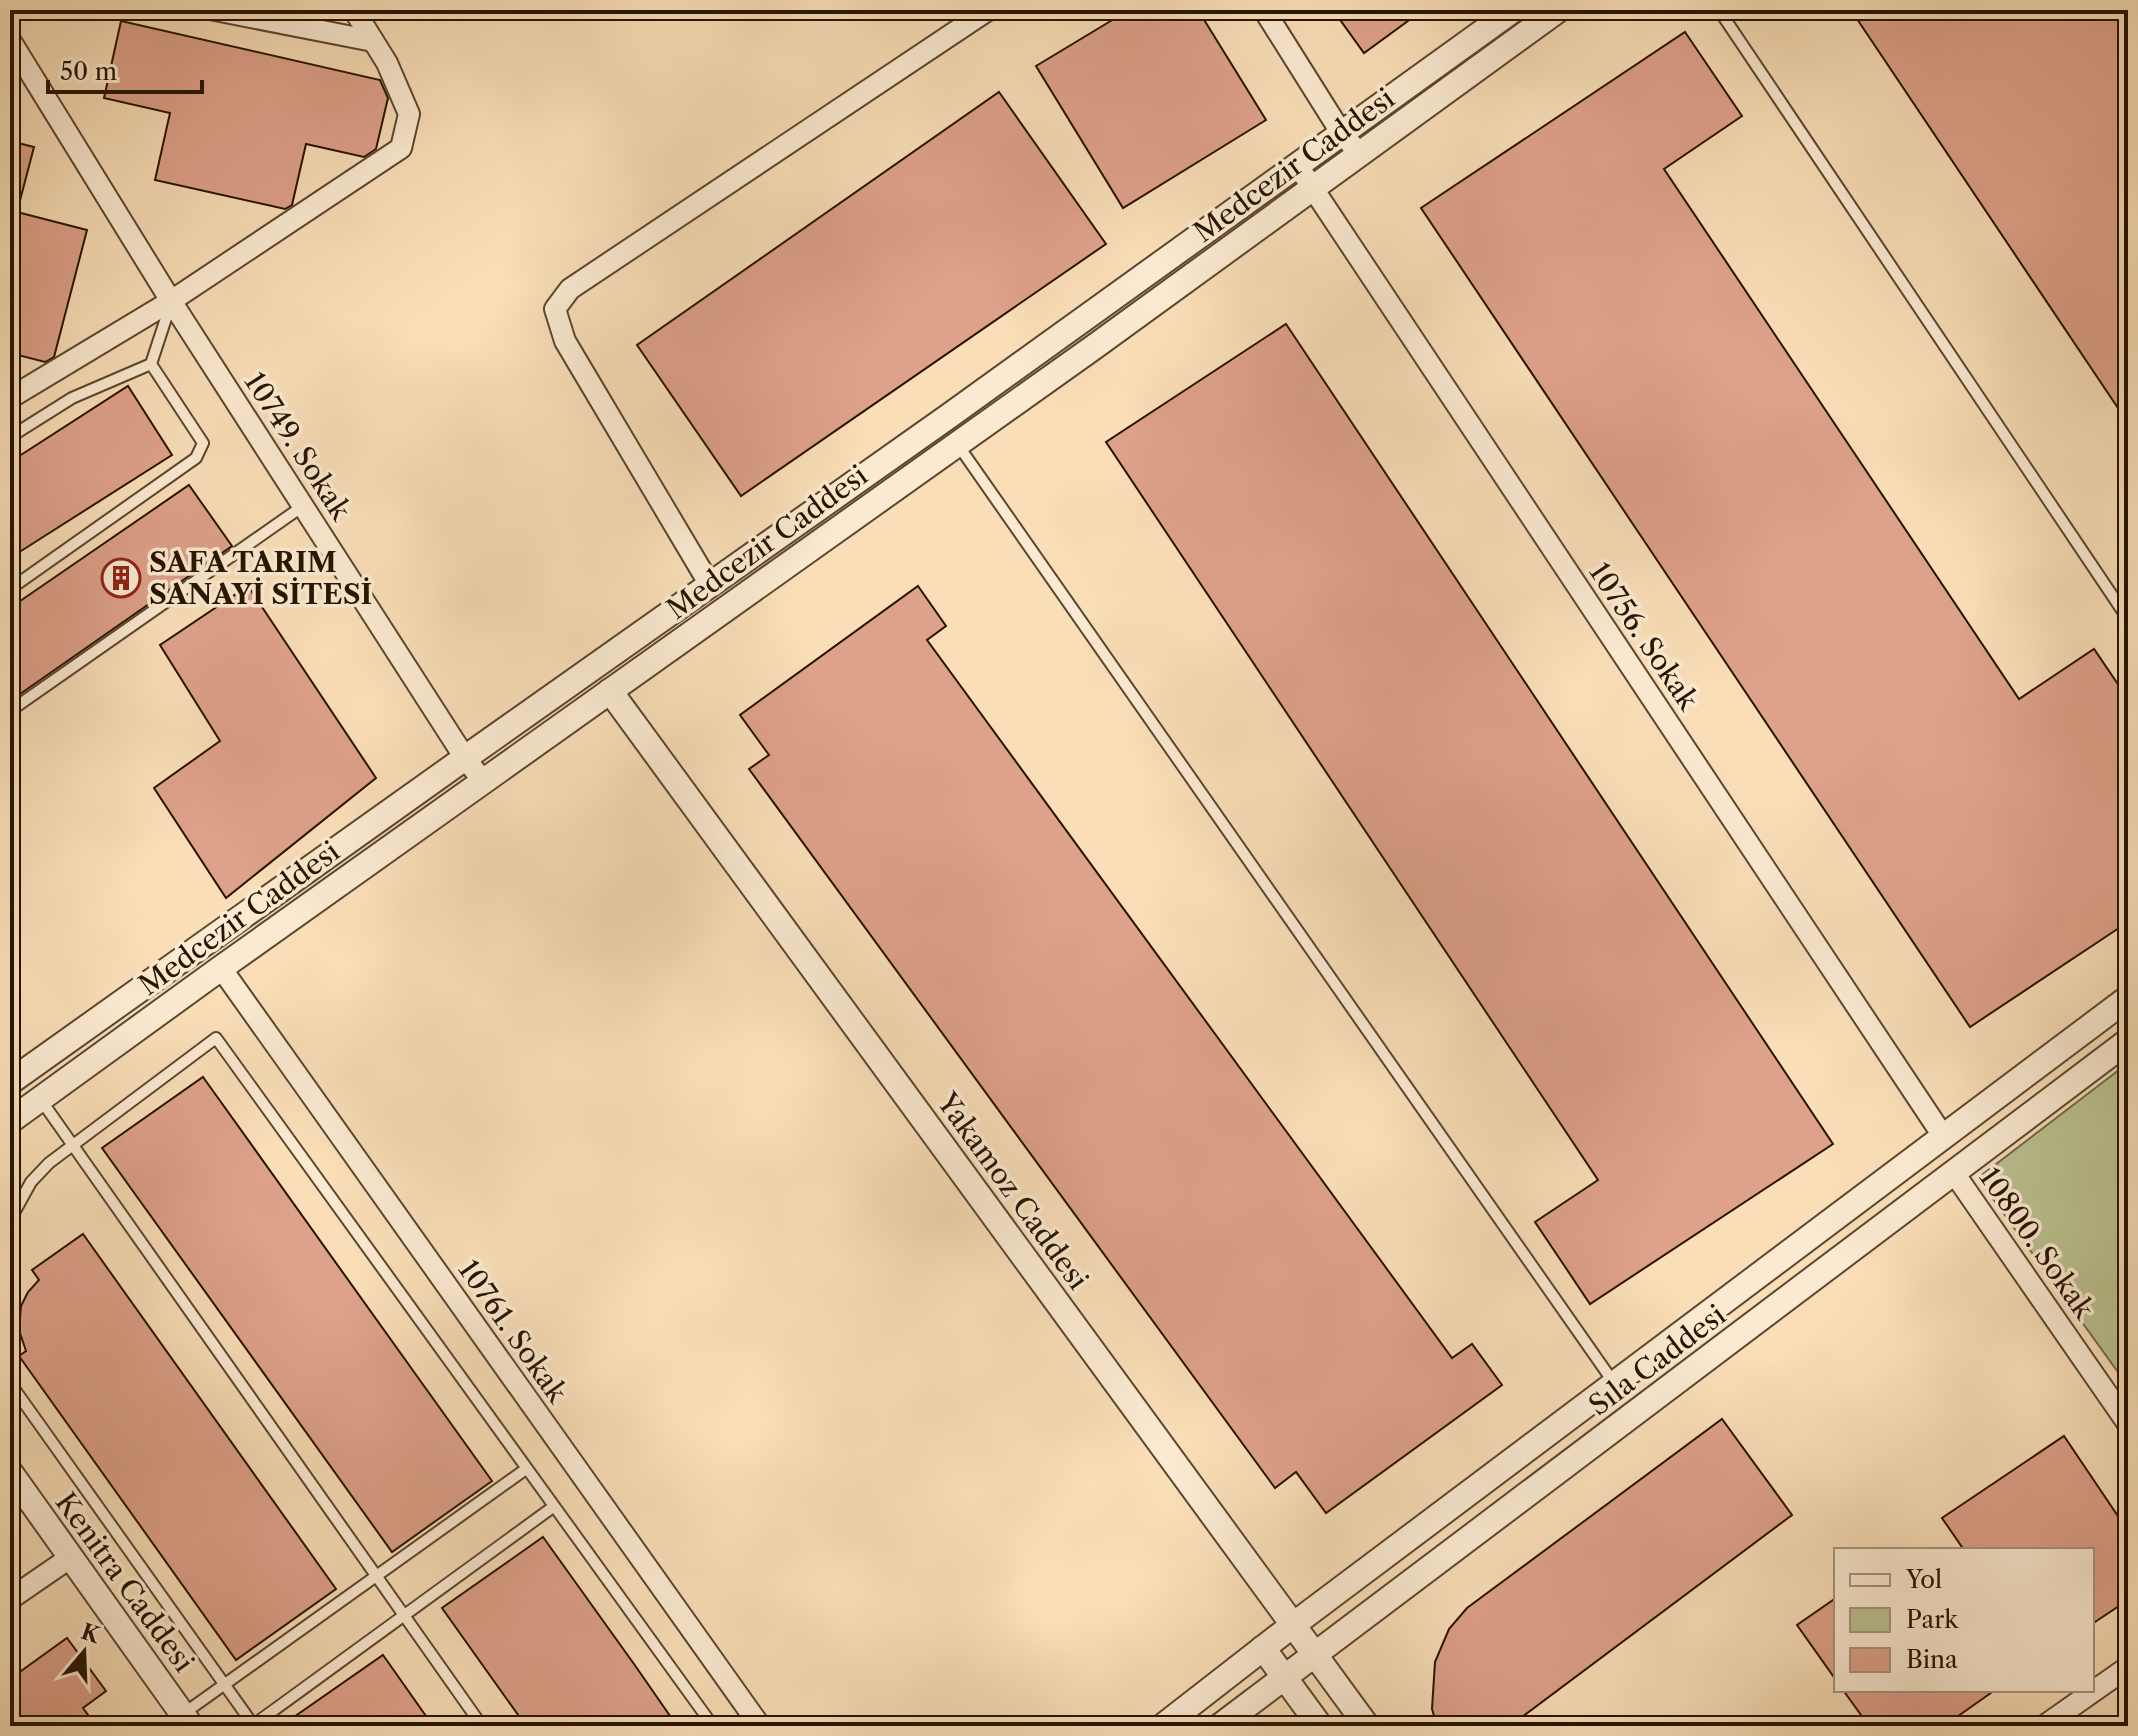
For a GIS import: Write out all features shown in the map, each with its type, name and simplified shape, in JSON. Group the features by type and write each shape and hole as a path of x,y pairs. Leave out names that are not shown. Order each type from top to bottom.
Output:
{"street":[{"path":"215,10 373,41"},
{"path":"10,398 171,301 401,148 409,114 387,63 354,10"},
{"path":"710,585 565,341 555,309 570,289 988,10"},
{"path":"1264,10 1342,134 1360,154"},
{"name":"Medcezir Caddesi","path":"10,1082 1513,10"},
{"name":"Medcezir Caddesi","path":"25,1110 1313,189 1558,10"},
{"name":"10749. Sokak","path":"10,40 17,69 171,301 465,758 483,781"},
{"name":"10756. Sokak","path":"1298,166 1943,1136"},
{"name":"Yakamoz Caddesi","path":"610,691 1367,1726"},
{"name":"10761. Sokak","path":"221,968 760,1726"},
{"path":"1163,1726 2128,998"},
{"name":"Sıla Caddesi","path":"1220,1726 2128,1041"},
{"path":"10,1135 25,1110"},
{"name":"10800. Sokak","path":"1954,1173 2128,1424"},
{"name":"Kenitra Caddesi","path":"10,1472 187,1720"},
{"path":"10,1599 71,1557"},
{"path":"1263,1648 1320,1726"},
{"path":"2094,1691 2128,1667"},
{"path":"2044,1726 2092,1692"}],"lane":[{"path":"1719,10 2128,619"},
{"path":"10,437 72,398 151,364 171,301"},
{"path":"10,589 196,458 203,443 151,364"},
{"path":"957,443 1614,1384"},
{"path":"10,711 303,506"},
{"path":"10,1220 31,1182 49,1163 216,1038 713,1726"},
{"path":"25,1110 72,1144 482,1726"},
{"path":"10,1383 253,1726 553,1507"},
{"path":"187,1720 225,1684 526,1469"}],"green space":[{"path":"2128,1063 2128,1386 1978,1178"}],"building":[{"path":"1129,10 1198,10 1266,120 1123,208 1036,66"},
{"path":"1333,10 1423,10 1364,53"},
{"path":"1851,10 2114,10 2128,31 2128,423"},
{"path":"121,21 380,80 388,98 376,149 364,157 306,144 292,205 285,209 155,180 170,113 104,98"},
{"path":"1685,32 1742,116 1664,169 2019,699 2094,649 2128,699 2128,922 1970,1027 1421,208"},
{"path":"999,92 1106,244 741,496 637,345"},
{"path":"10,141 34,147 17,212 87,230 54,357 45,362 10,353"},
{"path":"1286,324 1833,1144 1590,1304 1535,1222 1598,1180 1106,442"},
{"name":"SAFA TARIM SANAYİ SİTESİ","path":"128,386 172,455 10,558 10,462"},
{"name":"SAFA TARIM SANAYİ SİTESİ","path":"189,485 232,546 10,701 10,608"},
{"path":"248,586 376,778 226,898 154,788 220,741 160,645"},
{"path":"918,586 946,626 927,640 1452,1358 1472,1344 1502,1385 1326,1513 1296,1472 1275,1488 749,769 769,755 740,715"},
{"path":"203,1077 492,1481 392,1552 102,1148"},
{"path":"83,1234 336,1589 236,1660 19,1356 26,1351 19,1330 21,1306 39,1280 32,1270"},
{"path":"1722,1419 1792,1515 1510,1726 1437,1726 1432,1709 1435,1662 1449,1629 1467,1608"},
{"path":"2064,1436 2128,1531 2128,1600 2094,1623 2094,1548 1963,1548 1942,1518"},
{"path":"543,1537 677,1726 526,1726 442,1608"},
{"path":"1834,1599 1834,1677 1797,1625"},
{"path":"67,1638 106,1691 83,1708 96,1726 20,1726 10,1713 10,1679"},
{"path":"383,1655 433,1726 281,1726"},
{"path":"1844,1692 1992,1692 1944,1726 1869,1726"}],"place":[{"name":"SAFA TARIM SANAYİ SİTESİ","path":"121,578"}]}
